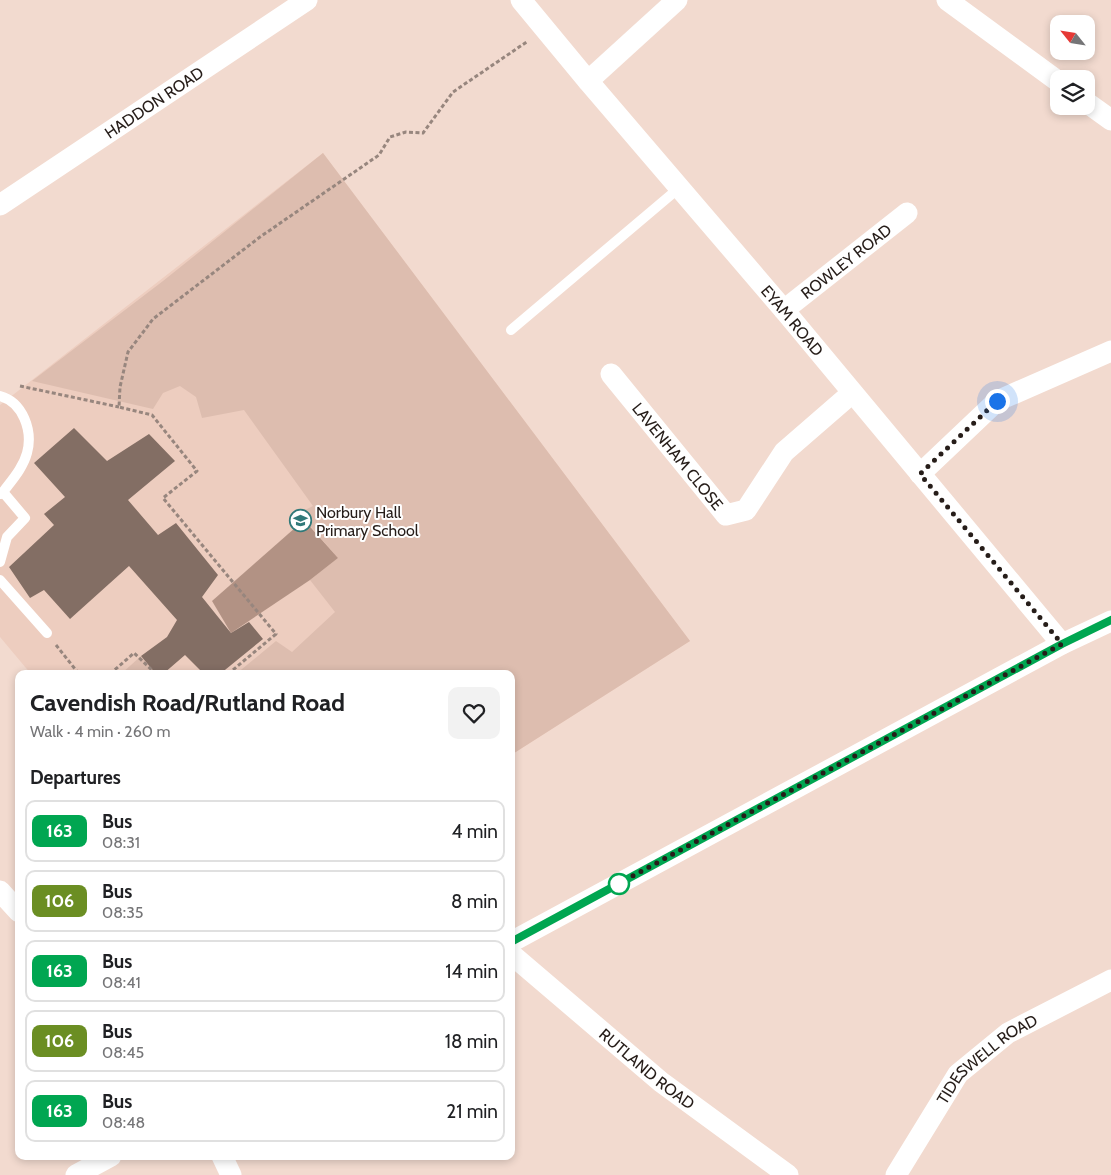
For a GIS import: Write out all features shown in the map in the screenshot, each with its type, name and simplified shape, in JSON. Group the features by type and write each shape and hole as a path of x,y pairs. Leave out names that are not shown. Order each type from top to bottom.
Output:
{"street":[{"name":"HADDON ROAD","path":"0,205 307,0"},
{"name":"EYAM ROAD","path":"521,0 784,310 1062,644"},
{"path":"588,81 677,0"},
{"path":"948,0 1050,75"},
{"path":"1095,108 1111,120"},
{"name":"ROWLEY ROAD","path":"784,310 907,213"},
{"path":"920,474 997,401 1111,351"},
{"name":"LAVENHAM CLOSE","path":"611,374 726,515 746,510 784,452 852,393"},
{"path":"515,940 1062,644 1111,620"},
{"path":"0,891 15,908"},
{"name":"RUTLAND ROAD","path":"515,957 661,1082 788,1175"},
{"name":"TIDESWELL ROAD","path":"896,1175 958,1074 1008,1033 1111,980"},
{"path":"76,1175 104,1160"},
{"path":"224,1160 231,1175"}],"lane":[{"path":"511,330 679,188"},
{"path":"0,396 6,398 22,412 29,434 27,453 18,473 2,493 25,518 7,537 0,562"},
{"path":"0,580 47,633"}],"path":[{"path":"120,407 120,387 128,352 153,319 260,237 379,155 390,137 406,132 423,133 453,92 545,29"},
{"path":"19,386 152,415 197,471 163,498 276,634 233,670"},
{"path":"47,633 76,670"},
{"path":"115,670 134,654 152,670"}],"shaded area":[{"name":"Norbury Hall Primary School","path":"323,153 690,641 515,752 515,670 28,670 0,637 0,405"},
{"name":"Norbury Hall Primary School","path":"323,153 690,641 515,752 515,670 241,670 276,641 292,652 335,612 310,580 338,558 299,513 313,506 244,410 202,418 196,397 180,386 163,393 153,409 32,381 163,281"},
{"path":"304,520 338,558 310,580 231,633 212,601"},
{"path":"141,656 153,670 125,670"}],"building":[{"path":"74,428 107,461 149,434 175,461 128,500 158,535 176,523 218,575 202,597 231,633 249,622 263,639 225,670 200,670 185,655 168,670 153,670 141,656 167,637 177,620 129,566 70,619 44,590 30,598 9,567 54,525 44,514 65,497 34,463"}],"bus line":[{"name":"163","path":"515,940 1062,644 1111,620"}],"place":[{"name":"Norbury Hall Primary School","path":"300,521"}],"route":[{"path":"619,884 614,886 1062,644 920,474 997,401"}]}
